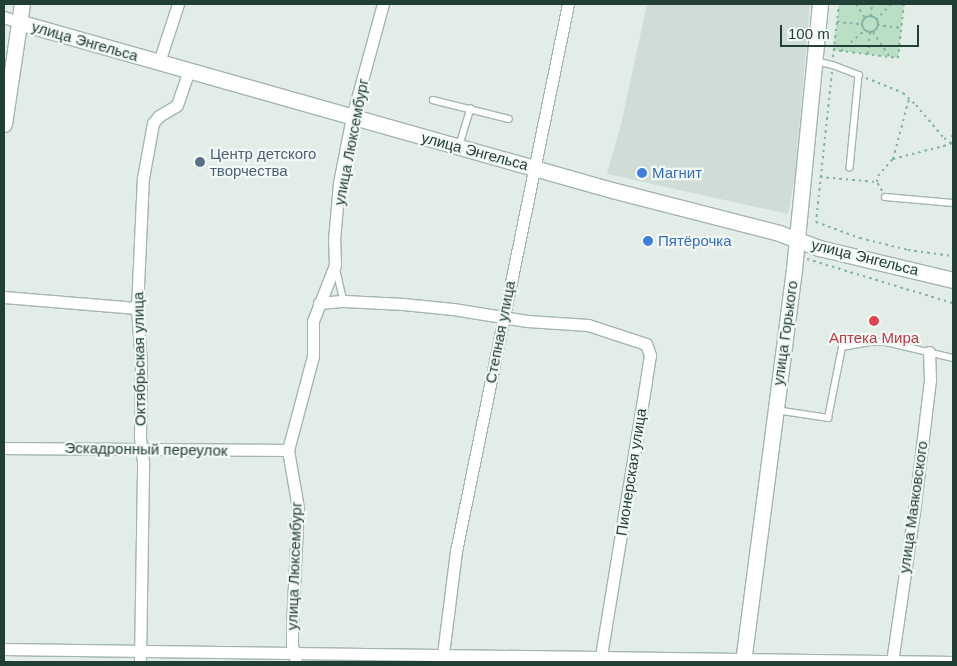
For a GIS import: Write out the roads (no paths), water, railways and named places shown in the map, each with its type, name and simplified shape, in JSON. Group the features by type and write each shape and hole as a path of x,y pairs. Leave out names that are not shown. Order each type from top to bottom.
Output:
{"street":[{"path":"4,124 11,19 22,4"},
{"path":"159,62 178,4"},
{"name":"улица Люксембург","path":"295,658 292,625 298,508 288,450 313,356 313,321 335,265 336,214 352,117 383,4"},
{"name":"Степная улица","path":"443,658 456,551 568,4"},
{"name":"улица Горького","path":"743,661 797,240 820,4"},
{"name":"улица Энгельса","path":"11,19 608,189 779,233 819,248 951,278"},
{"name":"Октябрьская улица","path":"140,662 143,462 141,448 141,364 137,308 143,178 153,123 159,116 177,105 189,71"},
{"path":"4,297 137,308"},
{"path":"319,303 344,301 445,308 503,317"},
{"name":"Пионерская улица","path":"503,317 560,324 588,325 646,344 650,355 600,660"},
{"name":"улица Маяковского","path":"892,661 914,512 930,380 930,352"},
{"name":"Эскадронный переулок","path":"4,448 288,450"},
{"path":"4,649 140,649 295,658 953,662"}],"lane":[{"path":"815,61 833,65 859,75 850,168"},
{"path":"434,100 509,119"},
{"path":"458,146 470,109"},
{"path":"885,197 953,203"},
{"path":"335,265 344,301"},
{"path":"774,410 828,418 842,347 870,342 886,342 953,358"}],"place":[{"name":"Центр детского творчества","path":"200,162"},
{"name":"Магнит","path":"642,173"},
{"name":"Пятёрочка","path":"648,241"},
{"name":"Аптека Мира","path":"874,321"}]}
